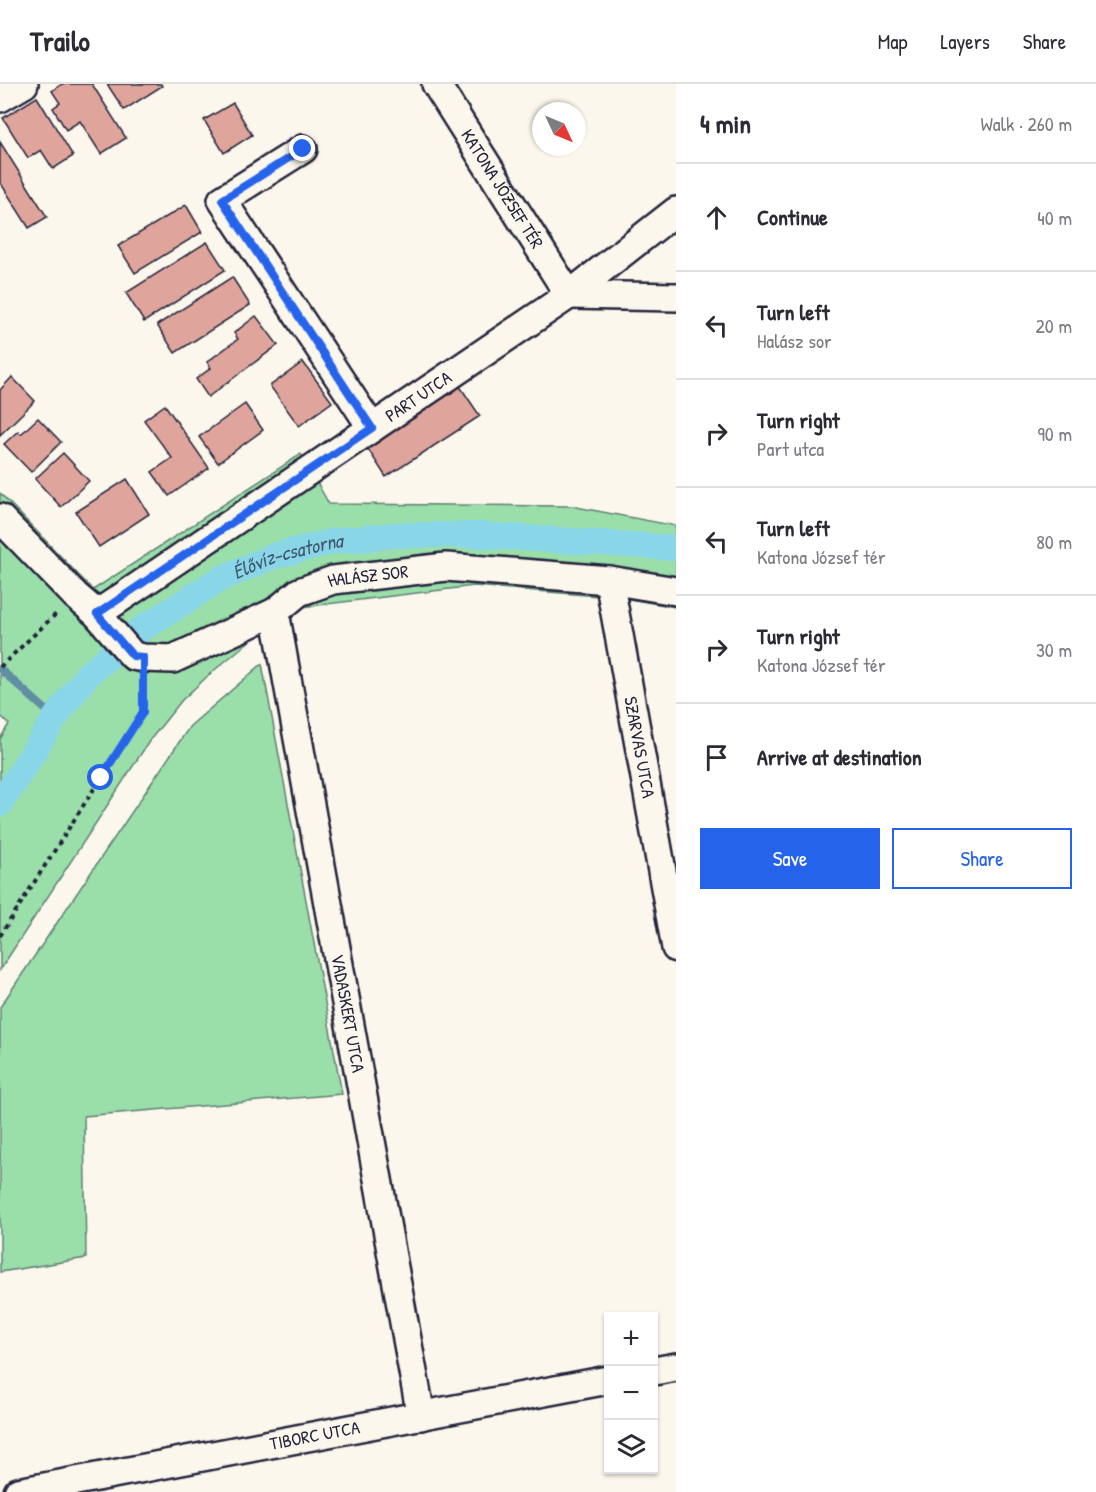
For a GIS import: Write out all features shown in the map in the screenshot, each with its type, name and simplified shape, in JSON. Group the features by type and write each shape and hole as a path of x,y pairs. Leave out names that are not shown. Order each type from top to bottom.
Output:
{"street":[{"path":"0,98 24,84"},
{"name":"KATONA JÓZSEF TÉR","path":"436,84 568,295"},
{"path":"303,149 222,200 372,428"},
{"name":"PART UTCA","path":"105,623 372,428 568,295 676,211"},
{"path":"568,295 676,297"},
{"path":"0,518 138,657"},
{"name":"HALÁSZ SOR","path":"138,657 172,659 275,612 299,592 333,580 446,567 609,580 676,591"},
{"name":"SZARVAS UTCA","path":"609,580 676,948"},
{"name":"VADASKERT UTCA","path":"275,612 421,1416"},
{"path":"658,1370 676,1367"},
{"name":"TIBORC UTCA","path":"18,1492 604,1381"}],"path":[{"path":"0,667 76,596"},
{"path":"0,936 143,712 138,657"}],"green space":[{"path":"301,454 329,504 571,506 676,526 676,607 623,598 474,586 302,607 252,639 182,700 150,740 0,970 0,739 9,724 0,715 0,493 93,590"},
{"path":"262,664 342,1094 84,1116 86,1258 0,1272 0,1007 190,726"}],"building":[{"path":"62,84 92,84 126,138 101,154 80,121 66,130 53,108 60,103 52,91"},
{"path":"107,84 161,84 162,86 124,110"},
{"path":"37,97 73,156 53,169 41,150 28,158 3,118"},
{"path":"233,103 252,135 224,153 204,120"},
{"path":"0,142 47,217 29,228 0,182"},
{"path":"186,205 202,232 135,273 118,246"},
{"path":"207,242 225,270 144,322 126,293"},
{"path":"232,277 250,305 175,353 157,325"},
{"path":"256,316 278,345 208,397 196,379 211,368 207,362 238,339 234,333"},
{"path":"303,362 332,402 299,426 270,386"},
{"path":"12,377 35,401 0,435 0,390"},
{"path":"455,379 480,416 386,477 362,440"},
{"path":"245,404 263,430 218,463 199,437"},
{"path":"165,405 209,468 169,496 152,472 172,458 144,420"},
{"path":"38,418 61,442 31,472 4,444 18,431 21,434"},
{"path":"63,453 89,481 61,507 35,479"},
{"path":"127,479 149,514 99,547 76,512"}],"waterway":[{"name":"Élővíz-csatorna","path":"0,804 55,718 87,675 140,630 220,579 273,556 335,541 396,535 480,535 676,548"},
{"path":"0,669 55,718"}],"route":[{"path":"101,778 143,712 143,657 133,656 97,614 372,428 222,200 303,149"}]}
